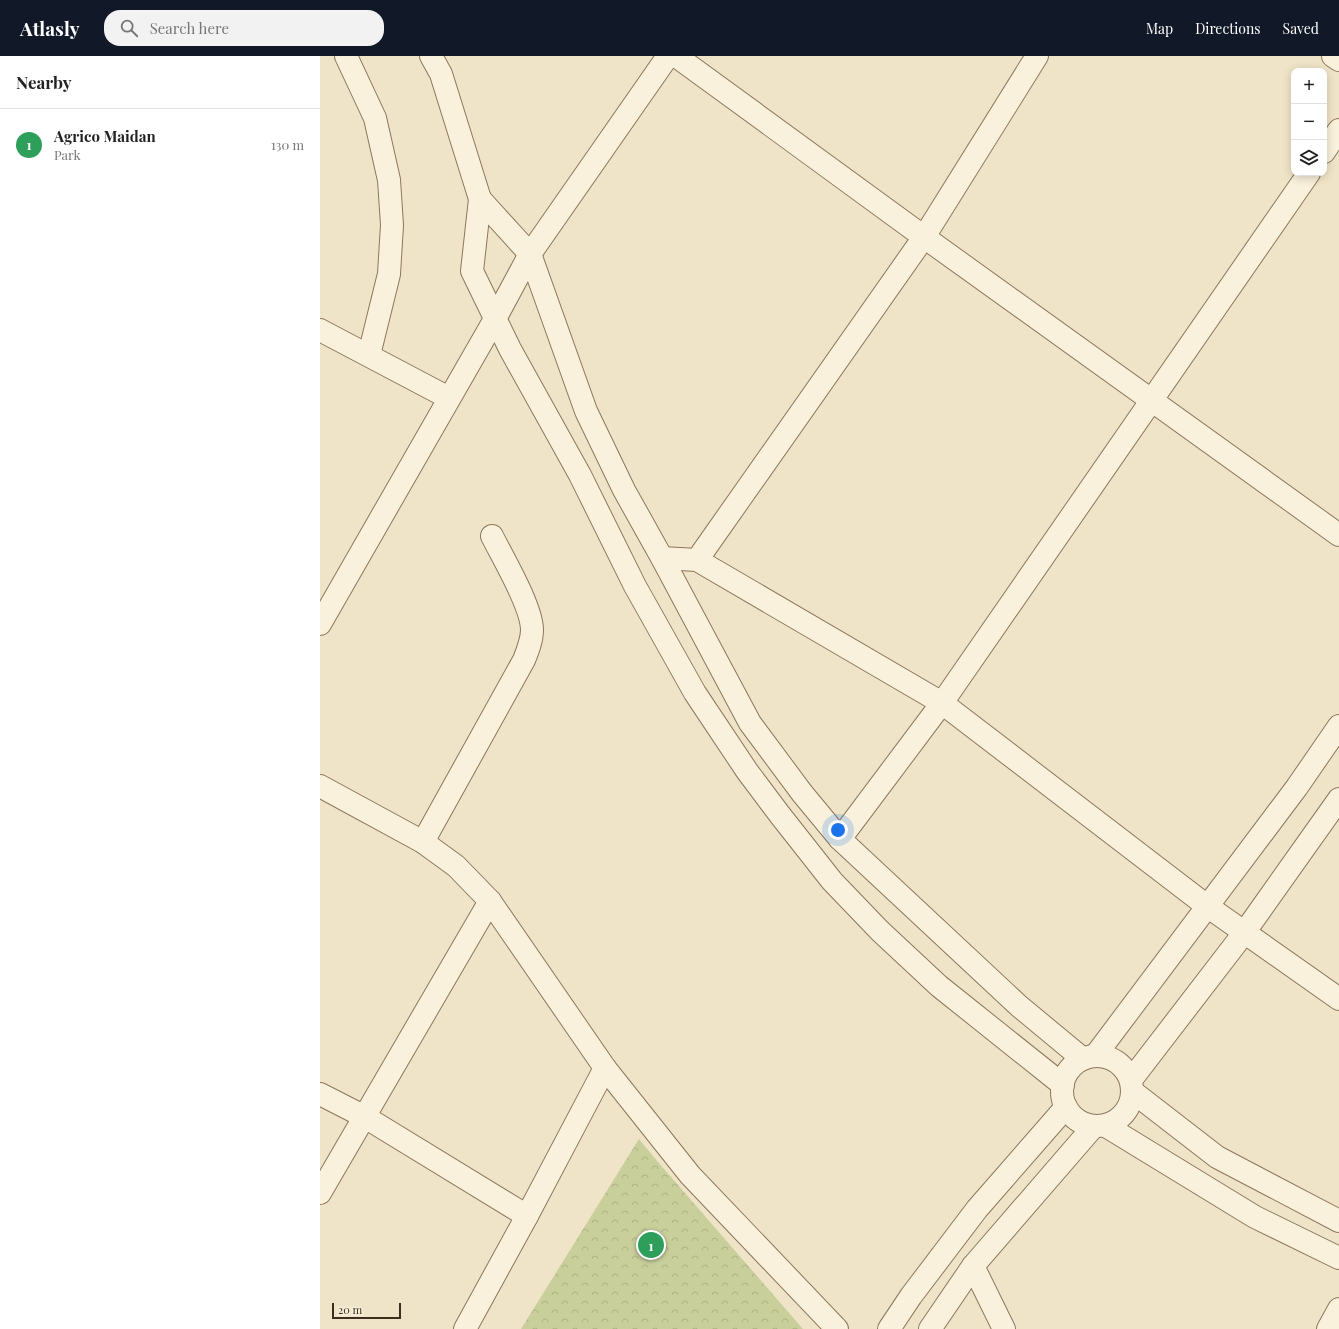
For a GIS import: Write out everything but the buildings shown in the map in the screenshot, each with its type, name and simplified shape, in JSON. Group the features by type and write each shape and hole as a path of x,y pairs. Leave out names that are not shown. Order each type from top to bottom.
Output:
{"street":[{"path":"346,56 375,118 389,180 392,225 389,274 369,355"},
{"path":"431,56 441,74 480,199 472,271 510,349 580,475 635,586 695,693 747,771 832,881 880,932 939,986 1062,1085"},
{"path":"320,624 495,319 530,254 668,56"},
{"path":"676,56 924,237 1339,535"},
{"path":"697,560 924,237 1037,56"},
{"path":"1333,56 1339,60"},
{"path":"1327,148 1339,130"},
{"path":"840,839 942,703 1307,176"},
{"path":"480,199 530,254 586,411 624,490 750,723 802,793 840,839 1019,1006 1089,1057 1106,1057 1117,1062 1125,1070 1132,1086 1217,1158 1339,1221"},
{"path":"320,330 450,398"},
{"path":"423,842 524,660 530,645 532,630 530,613 492,536"},
{"path":"662,558 697,560 942,703 1207,906 1339,999"},
{"path":"1339,726 1297,787 1207,906 1089,1057 1074,1065 1066,1074 1062,1085 1062,1097 1066,1107 1073,1117 1083,1123 1100,1126 1256,1216 1339,1258"},
{"path":"320,786 423,842 456,866 490,902 605,1068 690,1175 837,1329"},
{"path":"930,1329 973,1266 1100,1126 1116,1121 1125,1113 1130,1103 1132,1086 1244,933 1339,799"},
{"path":"320,1193 490,902"},
{"path":"465,1329 527,1216 605,1068"},
{"path":"320,1094 365,1117 527,1216"},
{"path":"889,1329 911,1296 977,1209 1066,1107"},
{"path":"973,1266 1004,1329"},
{"path":"1328,1329 1339,1309"}],"green space":[{"path":"639,1139 658,1162 803,1329 521,1329"}],"place":[{"name":"Agrico Maidan","path":"651,1245"}]}
